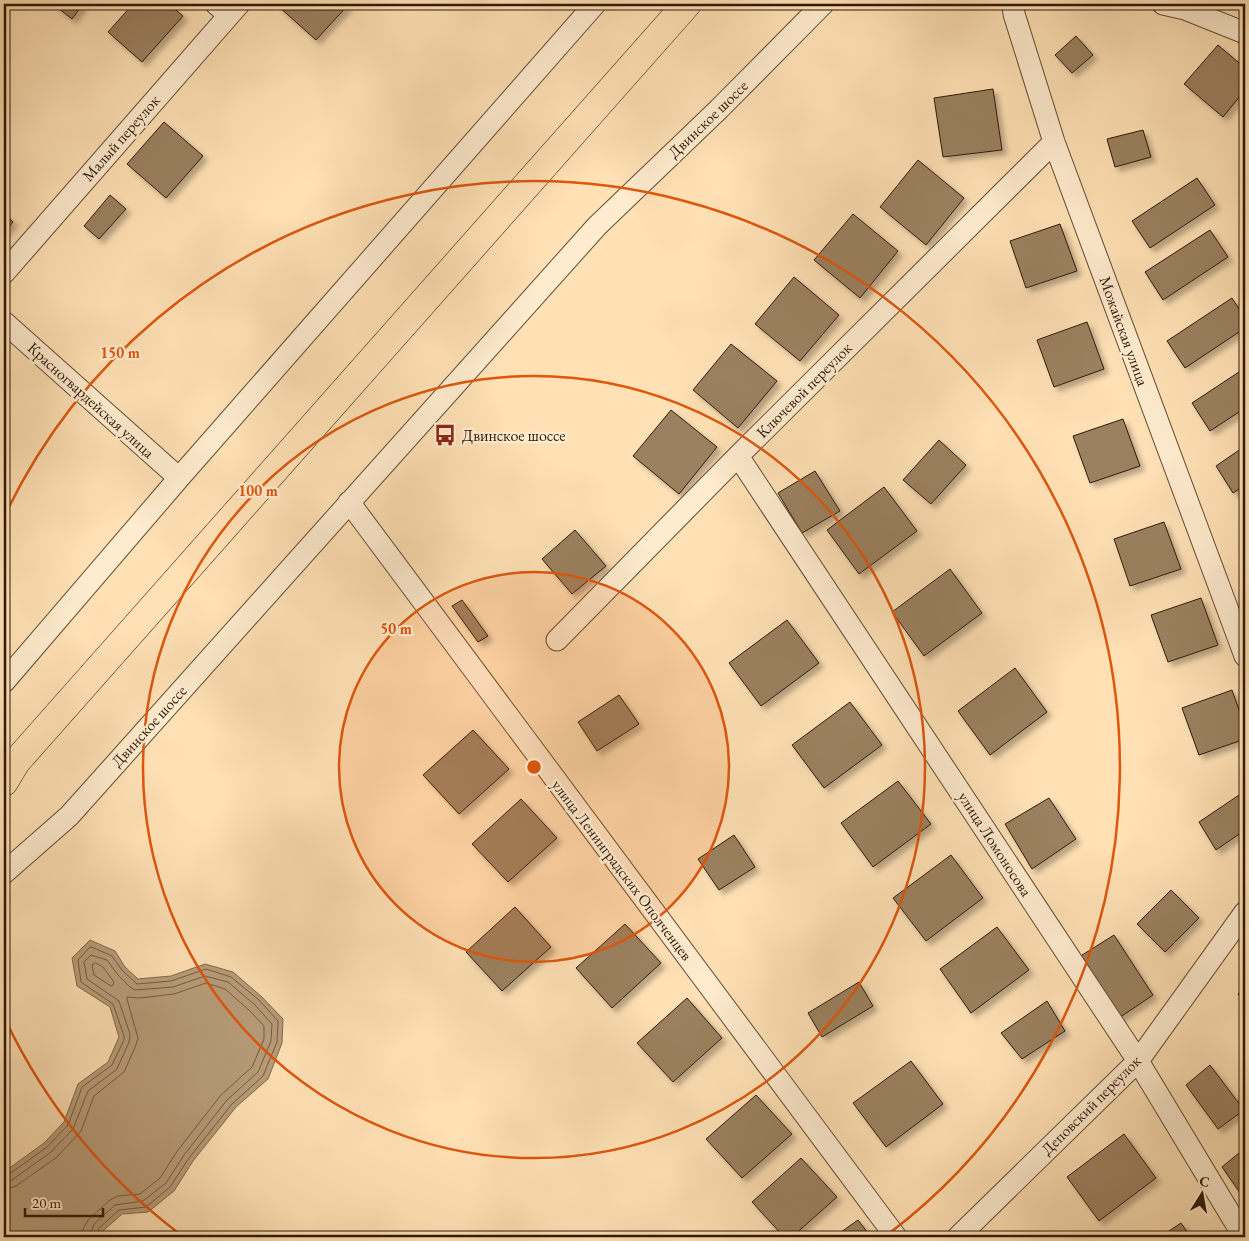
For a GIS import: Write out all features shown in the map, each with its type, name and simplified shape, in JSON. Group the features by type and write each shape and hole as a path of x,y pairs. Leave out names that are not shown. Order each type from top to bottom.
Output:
{"main road":[{"path":"8,772 688,4"}],"street":[{"path":"4,682 178,478 595,4"},
{"name":"Двинское шоссе","path":"4,873 69,816 597,226 719,109 823,4"},
{"name":"Можайская улица","path":"1012,4 1016,23 1054,142 1245,656"},
{"path":"1163,4 1185,9 1245,33"},
{"name":"Малый переулок","path":"4,273 228,7"},
{"name":"Ключевой переулок","path":"557,640 738,456 1054,142"},
{"name":"Красногвардейская улица","path":"4,322 178,478"},
{"name":"улица Ломоносова","path":"738,456 1138,1061 1244,1237"},
{"name":"улица Ленинградских Ополченцев","path":"349,502 896,1237"},
{"name":"Деповский переулок","path":"958,1237 1138,1061 1245,912"}],"water":[{"path":"90,940 115,951 125,967 138,979 171,976 205,964 233,972 262,997 283,1019 282,1043 268,1079 236,1107 193,1161 174,1191 148,1212 122,1214 103,1231 100,1237 4,1237 4,1172 44,1143 64,1122 78,1084 108,1062 119,1037 110,1007 77,986 72,958"}],"building":[{"path":"53,4 83,4 72,19"},
{"path":"133,4 169,4 183,16 142,62 108,32"},
{"path":"279,4 349,4 316,40 278,6"},
{"path":"1076,36 1093,55 1072,73 1055,55"},
{"path":"1218,45 1245,68 1245,90 1223,117 1184,84"},
{"path":"993,89 1002,150 943,157 934,98"},
{"path":"164,122 203,156 166,198 127,164"},
{"path":"1143,130 1151,157 1115,167 1107,139"},
{"path":"918,160 964,198 926,245 880,207"},
{"path":"1197,178 1215,205 1150,248 1132,221"},
{"path":"110,195 126,209 99,239 84,226"},
{"path":"4,213 13,222 4,233"},
{"path":"853,214 898,251 860,298 814,260"},
{"path":"1060,224 1077,271 1026,288 1010,241"},
{"path":"1210,230 1228,257 1163,300 1145,272"},
{"path":"794,277 839,315 800,361 755,324"},
{"path":"1232,298 1245,318 1245,328 1185,368 1167,341"},
{"path":"1087,322 1104,369 1054,387 1037,340"},
{"path":"731,344 777,381 738,428 693,390"},
{"path":"1245,368 1245,408 1210,431 1192,403"},
{"path":"671,410 717,447 679,494 633,456"},
{"path":"1123,419 1140,466 1090,483 1073,436"},
{"path":"939,440 966,465 931,504 903,480"},
{"path":"1245,446 1245,485 1233,493 1216,466"},
{"path":"815,471 840,511 802,533 778,493"},
{"path":"884,487 917,531 859,574 827,530"},
{"path":"1164,522 1181,569 1130,586 1114,539"},
{"path":"575,530 606,566 572,594 542,559"},
{"path":"950,569 982,613 924,656 892,612"},
{"path":"1201,598 1218,645 1168,662 1151,615"},
{"path":"462,600 488,636 478,642 452,606"},
{"path":"787,620 819,663 761,706 729,663"},
{"path":"1015,668 1047,712 990,755 958,711"},
{"path":"1232,690 1245,727 1245,739 1199,755 1182,708"},
{"path":"619,695 639,724 597,751 578,722"},
{"path":"850,702 882,745 824,788 792,745"},
{"path":"473,730 509,769 459,814 423,775"},
{"path":"898,781 931,824 873,867 841,823"},
{"path":"1245,791 1245,830 1216,850 1199,822"},
{"path":"1049,798 1076,839 1032,869 1005,824"},
{"path":"521,799 557,838 508,882 472,844"},
{"path":"734,835 755,867 719,890 698,859"},
{"path":"951,855 983,898 926,941 893,898"},
{"path":"1171,890 1199,918 1165,952 1137,924"},
{"path":"515,907 551,947 502,991 466,952"},
{"path":"625,924 661,963 612,1008 576,968"},
{"path":"997,927 1029,970 971,1013 940,969"},
{"path":"1114,935 1153,995 1119,1018 1079,957"},
{"path":"859,982 873,1006 822,1037 808,1013"},
{"path":"1245,989 1245,1003 1238,994"},
{"path":"687,998 722,1038 673,1082 637,1043"},
{"path":"1047,1001 1065,1031 1022,1059 1001,1033"},
{"path":"911,1061 943,1104 886,1147 853,1103"},
{"path":"1210,1065 1244,1110 1218,1129 1186,1085"},
{"path":"756,1095 792,1134 742,1178 706,1139"},
{"path":"1124,1134 1156,1178 1099,1221 1067,1177"},
{"path":"1245,1148 1245,1200 1222,1167"},
{"path":"801,1158 837,1197 792,1237 784,1237 752,1202"},
{"path":"858,1220 871,1237 834,1237"},
{"path":"1181,1223 1191,1237 1160,1237"}],"place":[{"name":"Двинское шоссе","path":"445,435"}]}
